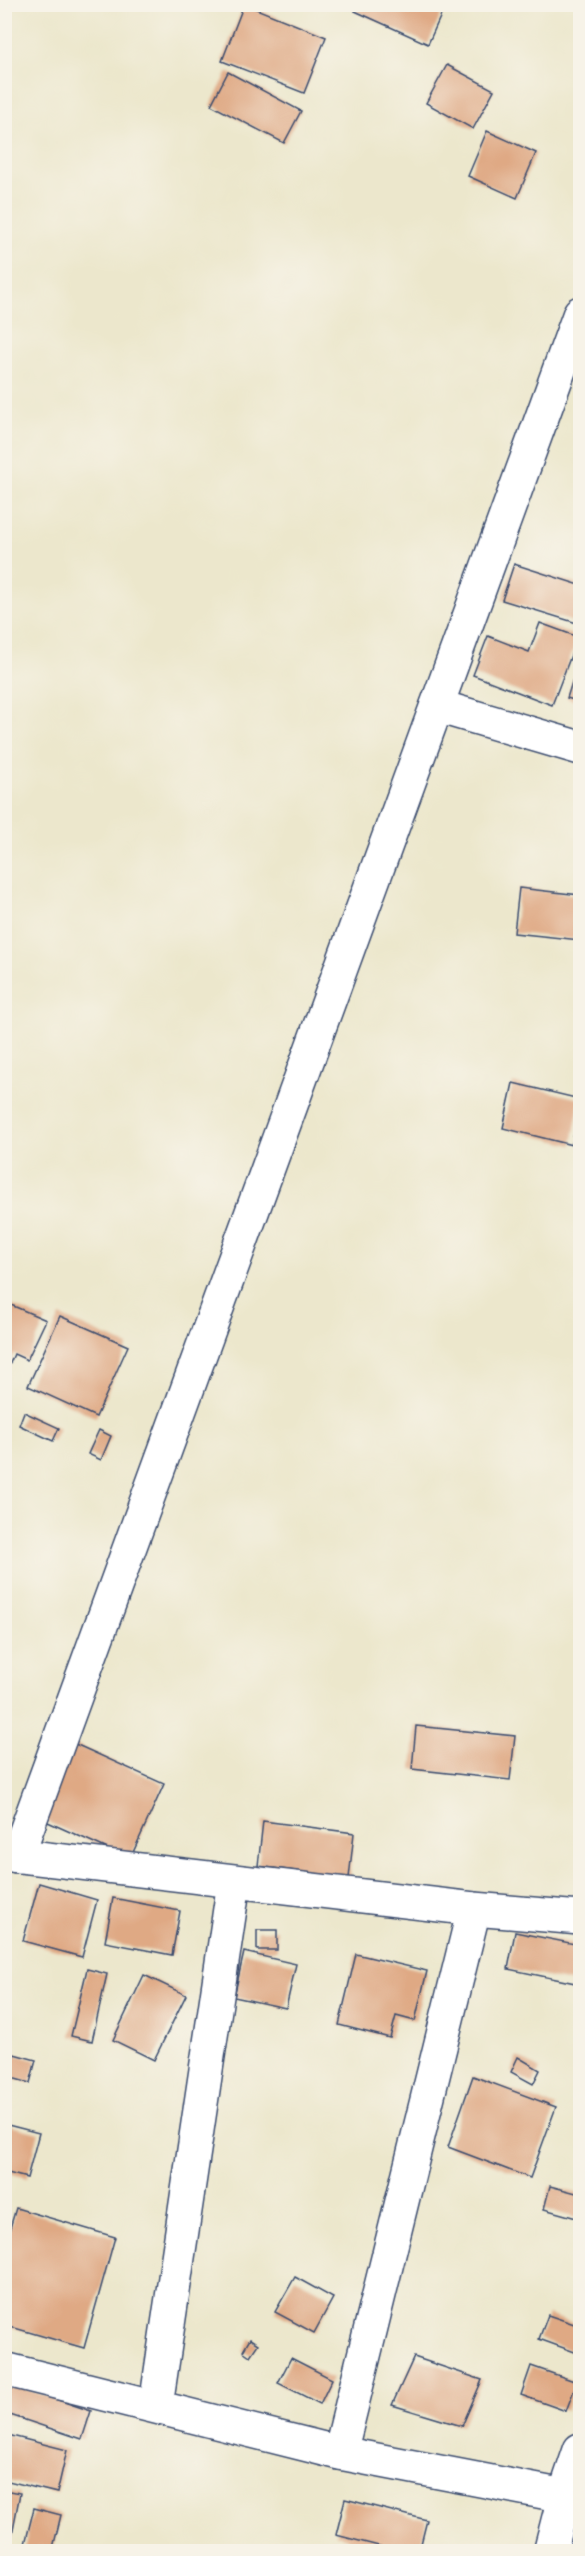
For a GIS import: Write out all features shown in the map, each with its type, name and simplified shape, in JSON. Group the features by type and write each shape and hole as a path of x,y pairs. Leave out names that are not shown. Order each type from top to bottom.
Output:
{"street":[{"path":"580,313 437,706 10,1855 474,1909 580,1918"},
{"path":"437,706 580,748"},
{"path":"156,2405 234,1882"},
{"path":"340,2453 474,1909"},
{"path":"4,2369 156,2405 340,2453 573,2497"},
{"path":"550,2552 573,2497 580,2450"}],"building":[{"path":"244,4 326,37 304,93 222,61"},
{"path":"358,4 446,4 428,44 355,11"},
{"path":"447,65 494,90 473,129 426,103"},
{"path":"228,72 301,111 284,143 211,105"},
{"path":"487,131 536,153 517,198 468,176"},
{"path":"514,564 580,585 580,624 502,600"},
{"path":"540,623 578,637 552,705 473,675 488,636 529,652"},
{"path":"578,663 580,664 580,702 567,698"},
{"path":"519,888 580,895 580,940 514,933"},
{"path":"513,1083 580,1099 572,1145 503,1128"},
{"path":"4,1302 46,1320 27,1360 14,1354 5,1375"},
{"path":"60,1316 128,1346 96,1417 28,1386"},
{"path":"24,1412 59,1428 53,1441 19,1425"},
{"path":"99,1430 111,1436 101,1460 88,1454"},
{"path":"416,1726 515,1736 510,1780 412,1769"},
{"path":"73,1743 164,1784 130,1859 39,1818"},
{"path":"263,1821 354,1833 349,1878 258,1866"},
{"path":"39,1883 97,1900 82,1957 23,1941"},
{"path":"113,1898 180,1911 172,1955 105,1942"},
{"path":"257,1930 277,1930 277,1950 257,1950"},
{"path":"515,1932 580,1945 580,1984 508,1969"},
{"path":"244,1952 296,1964 286,2008 234,1997"},
{"path":"356,1954 427,1971 415,2021 396,2016 390,2038 339,2025"},
{"path":"87,1969 107,1974 92,2041 71,2036"},
{"path":"144,1975 186,1995 154,2060 113,2040"},
{"path":"14,2054 36,2060 30,2083 8,2077"},
{"path":"518,2057 540,2070 533,2084 511,2072"},
{"path":"473,2076 556,2107 530,2178 448,2147"},
{"path":"4,2124 39,2133 27,2178 4,2172"},
{"path":"550,2186 580,2194 580,2219 544,2209"},
{"path":"16,2208 115,2237 84,2348 4,2325 4,2248"},
{"path":"295,2277 333,2298 314,2333 275,2312"},
{"path":"548,2315 580,2326 580,2354 539,2339"},
{"path":"250,2339 258,2344 250,2356 243,2351"},
{"path":"414,2357 482,2380 462,2426 392,2405"},
{"path":"291,2358 332,2379 320,2404 278,2383"},
{"path":"531,2366 577,2382 566,2411 521,2395"},
{"path":"4,2382 91,2411 82,2439 4,2413"},
{"path":"4,2434 67,2450 57,2493 4,2480"},
{"path":"4,2490 20,2493 9,2550 4,2549"},
{"path":"345,2499 427,2520 419,2552 402,2552 336,2535"},
{"path":"34,2508 61,2515 52,2552 23,2552"}]}
